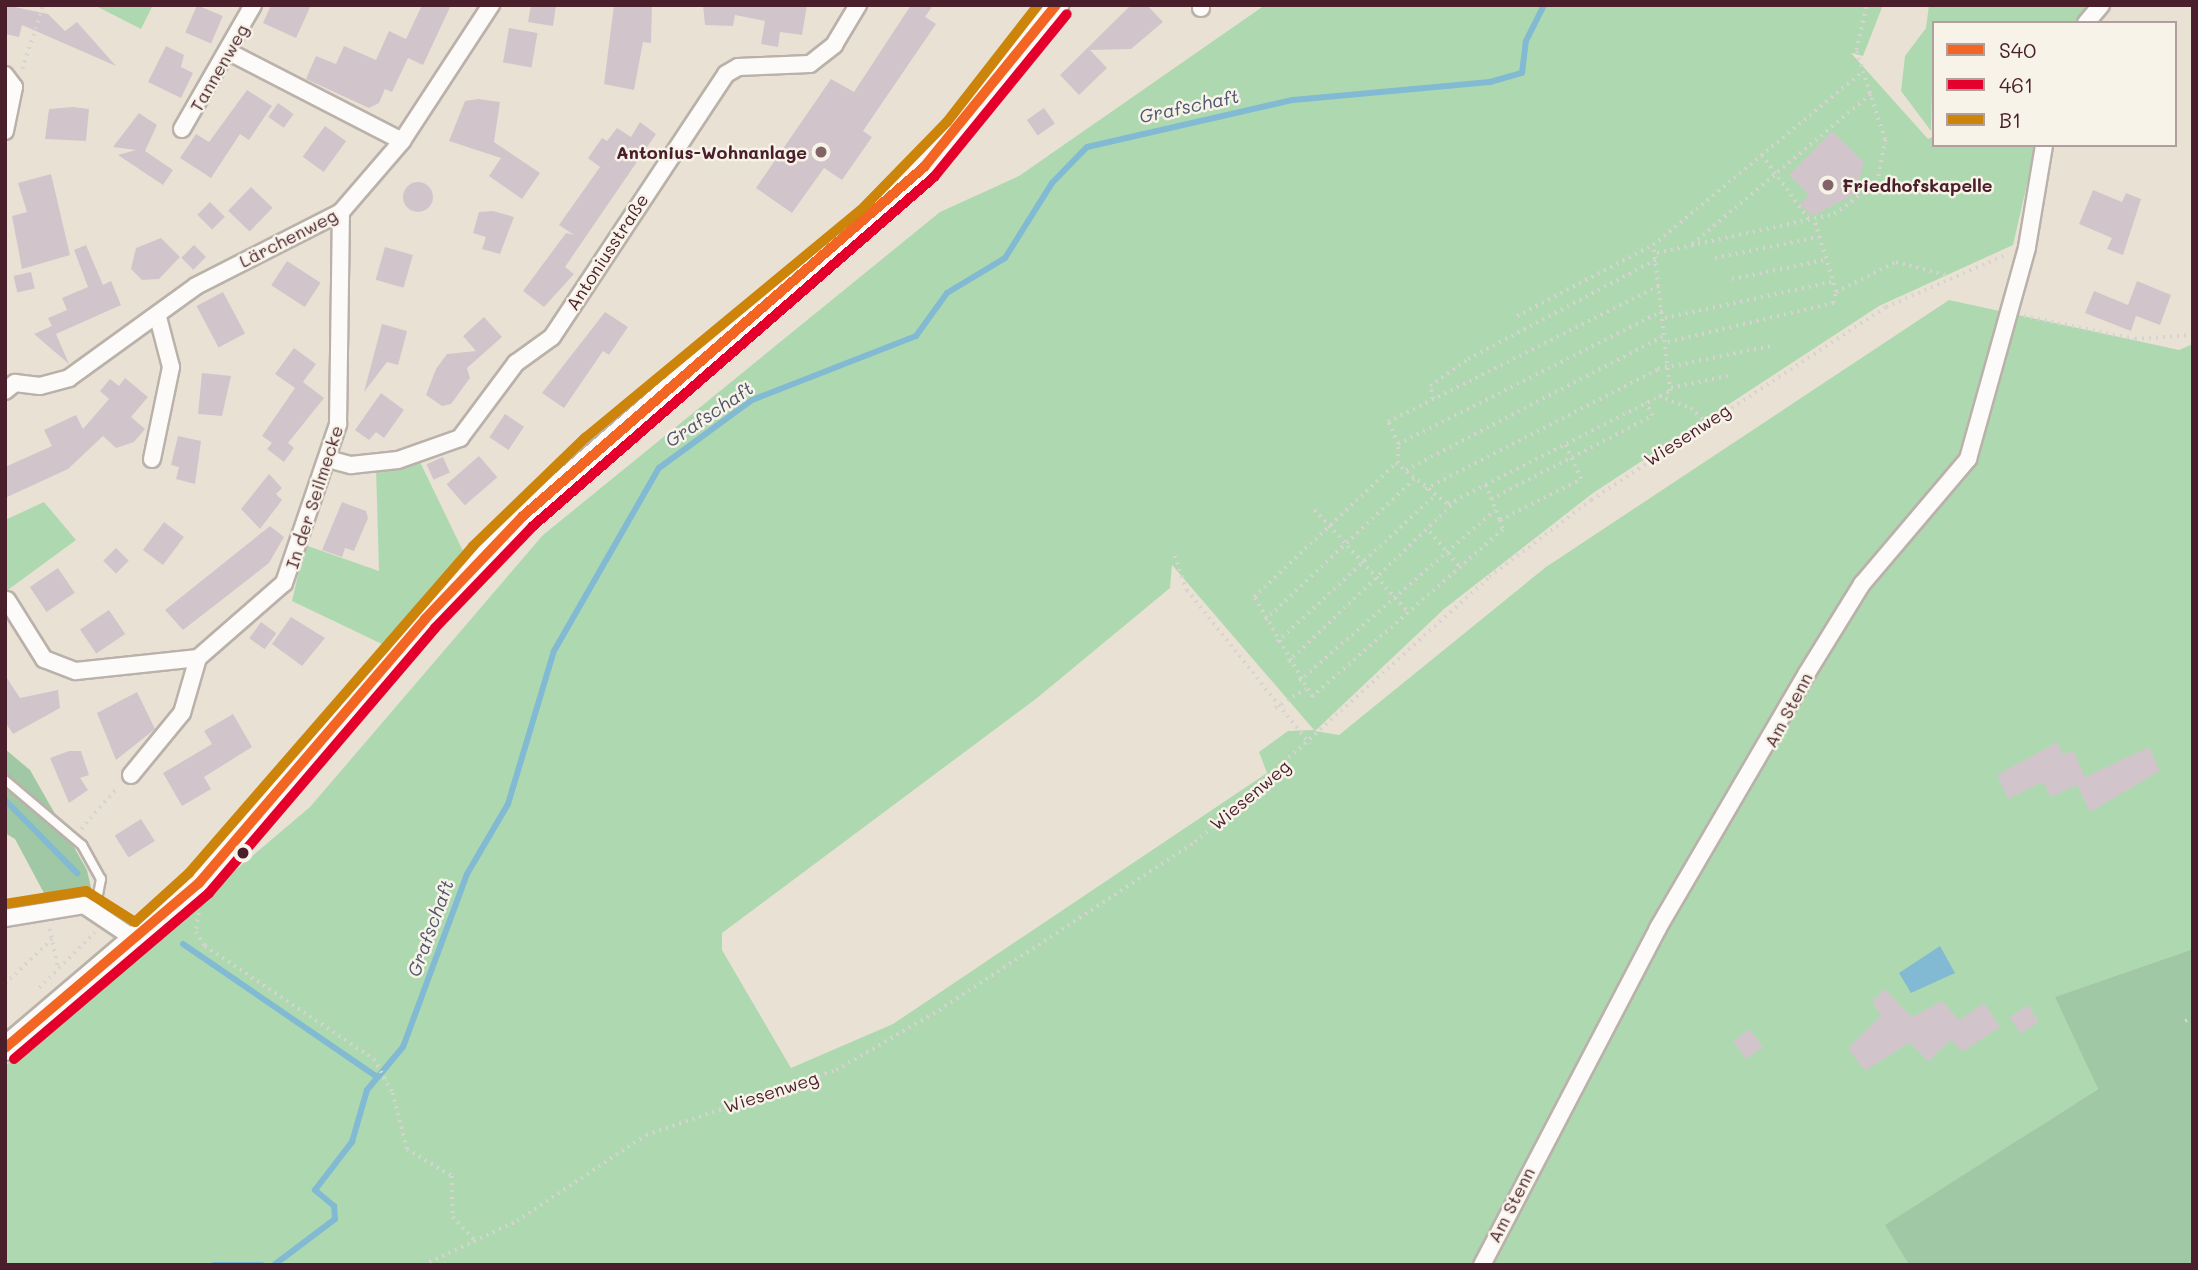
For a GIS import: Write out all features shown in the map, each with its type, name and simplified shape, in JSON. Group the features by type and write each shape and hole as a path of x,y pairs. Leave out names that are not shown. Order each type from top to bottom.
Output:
{"street":[{"name":"Tannenweg","path":"182,129 231,53 254,5"},
{"name":"Lärchenweg","path":"8,382 40,386 69,378 158,317 196,286 341,212 402,141 491,5"},
{"name":"Antoniusstraße","path":"328,459 351,465 398,460 460,438 516,363 552,337 726,74 738,67 810,64 834,45 858,5"},
{"path":"5,1048 136,940 199,883 484,556 594,449 873,217 958,131 1056,5"},
{"path":"2088,21 2101,5"},
{"path":"231,53 402,141"},
{"path":"5,131 9,78"},
{"name":"Am Stenn","path":"1482,1265 1658,928 1807,673 1862,584 1964,466 1983,418 2027,247 2044,147"},
{"name":"In der Seilmecke","path":"198,658 288,577 328,459 340,410 341,212"},
{"path":"152,460 170,387 158,317"},
{"path":"7,600 35,649 59,668 198,658 182,713 131,775"},
{"path":"5,918 69,904 95,909 136,940"}],"lane":[{"path":"5,780 75,835 102,879 95,909"}],"path":[{"path":"9,78 32,51 43,5"},
{"path":"1657,253 1812,220 1848,208 1880,176 1885,140 1862,72 1856,41 1867,5"},
{"path":"1517,316 1653,246 1862,72"},
{"path":"1690,245 1871,94"},
{"path":"1762,155 1812,220 1836,292"},
{"path":"1715,258 1818,237"},
{"path":"1653,246 1659,258 1671,388"},
{"name":"Wiesenweg","path":"423,1265 517,1221 646,1135 836,1070 884,1043 1168,861 1310,744 1512,557 1706,423 1886,307 1947,276 2027,247"},
{"path":"1433,399 1430,386 1468,359 1659,258"},
{"path":"1732,279 1825,260"},
{"path":"1668,342 1830,304 1836,292 1896,262 1947,276"},
{"path":"1665,318 1832,282"},
{"path":"1486,485 1503,530 1312,697 1299,681 1254,597 1329,524 1398,463 1398,444 1388,422 1662,284"},
{"path":"1398,444 1664,310"},
{"path":"2008,313 2135,339 2193,335"},
{"path":"1406,470 1667,334"},
{"path":"1425,489 1670,365 1771,346"},
{"path":"1398,463 1443,505 1565,445 1671,388 1730,375"},
{"path":"1658,396 1691,408 1706,423"},
{"path":"1491,499 1652,416 1646,402"},
{"path":"1500,520 1581,479 1565,445"},
{"path":"1265,620 1415,479"},
{"path":"1277,642 1433,497"},
{"path":"1289,662 1430,532 1460,498"},
{"path":"1315,510 1408,613"},
{"path":"1299,681 1495,510"},
{"path":"1430,532 1460,567"},
{"path":"1175,556 1187,590 1275,708 1310,744"},
{"path":"1275,708 1305,689"},
{"path":"75,835 131,775"},
{"path":"199,883 201,942 374,1059 388,1080 407,1149 453,1176 453,1217 475,1241"},
{"path":"32,996 58,967 110,918"},
{"path":"5,984 52,939 58,967"},
{"path":"2185,1021 2193,1017"}],"green space":[{"path":"94,5 153,5 141,29"},
{"path":"1265,5 1883,5 1863,56 1851,53 1928,139 1932,137 1932,147 2036,147 2013,245 1879,306 1593,493 1444,609 1315,731 1339,735 1546,567 1949,300 2179,350 2193,344 2193,949 2056,997 2098,1089 1886,1225 1909,1265 5,1265 5,1066 310,807 543,535 940,212 1019,176","holes":["1172,565 1314,730 1288,731 1259,752 1267,773 893,1024 791,1068 722,950 722,933 1037,698 1170,588"]},
{"path":"1929,5 2092,5 2079,21 1932,21 1931,131 1901,91 1905,56 1926,28"},
{"path":"420,462 463,551 384,645 292,601 305,545 379,571 376,469"},
{"path":"44,502 76,540 5,592 5,520"},
{"path":"5,749 30,770 87,870 92,892 45,895 15,839 5,833"},
{"path":"2193,949 2193,1265 1909,1265 1885,1225 2098,1089 2055,997"}],"water":[{"path":"1940,946 1955,973 1911,993 1899,973"}],"building":[{"path":"5,5 48,14 65,31 77,22 116,66 22,25 19,37 5,34"},
{"path":"197,5 223,16 211,44 185,33"},
{"path":"271,5 311,5 296,38 263,23"},
{"path":"422,5 451,5 423,65 408,58 392,92 385,89 379,103 369,108 306,79 316,56 336,64 344,46 376,60 389,31 406,39"},
{"path":"531,5 556,5 553,26 528,22"},
{"path":"614,5 652,5 651,43 643,42 634,90 604,84"},
{"path":"703,5 807,5 802,35 780,32 778,47 761,44 765,21 735,15 733,26 705,25"},
{"path":"911,5 933,5 925,17 936,24 863,131 872,137 842,180 824,168 792,213 756,188 831,79 854,92"},
{"path":"1131,5 1147,5 1163,22 1131,49 1090,50 1107,68 1079,95 1060,75"},
{"path":"509,28 538,33 531,68 503,62"},
{"path":"166,46 184,55 181,67 193,73 181,98 148,82"},
{"path":"247,90 272,106 249,140 240,134 211,178 180,158 196,134 209,142"},
{"path":"478,99 500,102 494,142 540,173 522,199 489,176 501,158 449,141 465,101"},
{"path":"278,103 294,114 284,128 268,117"},
{"path":"1044,108 1055,124 1038,136 1027,120"},
{"path":"49,109 89,109 86,141 45,139"},
{"path":"139,113 157,125 145,151 173,170 163,185 118,155 136,150 113,147"},
{"path":"640,122 656,134 565,267 574,274 544,307 523,291 566,233 574,235 559,225 600,167 588,158 602,138 607,141 617,128 631,137"},
{"path":"325,126 346,141 324,172 303,157"},
{"name":"Friedhofskapelle","path":"1832,131 1864,162 1855,194 1812,216 1800,204 1809,195 1789,175"},
{"path":"51,174 70,255 22,269 12,216 27,212 18,183"},
{"path":"418,182 429,186 433,197 429,208 418,212 407,208 403,197 407,186"},
{"path":"251,187 273,208 250,232 228,211"},
{"path":"2093,190 2122,202 2126,193 2141,199 2123,255 2107,249 2112,238 2079,224"},
{"path":"210,202 225,217 212,230 197,215"},
{"path":"493,211 514,217 500,254 482,249 486,237 473,233 479,212"},
{"path":"161,238 180,257 159,279 142,280 131,269 136,248"},
{"path":"86,245 103,285 111,281 121,305 56,334 69,364 34,334 52,326 48,318 67,310 62,298 88,287 74,250"},
{"path":"194,245 206,257 193,270 181,258"},
{"path":"385,247 413,255 404,288 376,280"},
{"path":"287,261 321,283 305,307 271,285"},
{"path":"31,272 35,289 17,293 13,276"},
{"path":"2137,281 2171,295 2160,325 2136,316 2131,331 2085,313 2094,291 2128,305"},
{"path":"223,292 245,333 219,348 197,306"},
{"path":"605,312 628,327 609,355 603,351 564,408 542,393"},
{"path":"484,317 502,337 467,368 470,378 451,404 442,406 426,395 436,369 447,354 476,351 463,336"},
{"path":"382,324 407,331 404,343 398,365 387,362 364,392"},
{"path":"294,348 316,364 303,382 324,398 288,443 294,448 284,462 267,449 272,443 262,436 295,388 275,374"},
{"path":"202,373 231,376 222,416 198,414"},
{"path":"125,378 148,397 131,417 145,429 134,442 116,448 103,436 68,469 5,498 5,467 52,446 44,430 76,415 83,429 109,399 100,391 110,379 119,386"},
{"path":"381,393 404,410 384,438 376,432 369,440 355,430"},
{"path":"505,414 524,427 508,450 489,437"},
{"path":"178,436 201,441 195,484 176,479 179,467 171,465"},
{"path":"479,456 497,477 465,505 447,484"},
{"path":"443,457 450,473 433,480 427,464"},
{"path":"269,474 282,488 276,494 282,500 260,529 241,509"},
{"path":"342,502 366,511 368,518 354,551 345,548 342,557 322,550"},
{"path":"164,522 184,537 163,565 143,550"},
{"path":"270,526 284,537 269,563 183,630 165,610"},
{"path":"116,548 129,561 116,573 103,561"},
{"path":"58,568 75,593 47,612 30,587"},
{"path":"109,610 125,634 96,654 80,630"},
{"path":"291,617 325,638 302,666 272,644"},
{"path":"261,622 276,633 265,649 249,638"},
{"path":"5,675 20,698 58,690 60,708 13,734 5,722"},
{"path":"137,692 155,729 116,760 97,713"},
{"path":"233,714 252,747 204,777 211,789 182,806 163,773 212,744 204,731"},
{"path":"2057,742 2063,755 2073,750 2085,777 2149,747 2160,771 2090,812 2077,785 2051,797 2043,782 2008,799 1997,775"},
{"path":"69,751 81,751 89,775 80,778 88,790 69,803 50,758"},
{"path":"141,819 155,841 128,857 115,835"},
{"path":"1885,989 1912,1017 1942,1001 1959,1020 1984,1003 2000,1027 1962,1052 1951,1040 1928,1062 1910,1042 1865,1071 1848,1048 1881,1016 1872,1001"},
{"path":"2028,1005 2039,1022 2020,1034 2010,1017"},
{"path":"1750,1029 1763,1047 1746,1059 1733,1041"}],"waterway":[{"name":"Grafschaft","path":"274,1265 335,1219 334,1206 315,1190 352,1142 367,1090 403,1047 467,874 508,804 554,651 659,468 752,400 916,336 947,293 1005,258 1052,183 1087,147 1293,100 1490,82 1522,73 1526,41 1544,5"},
{"path":"5,800 77,873"},
{"path":"183,944 376,1076"},
{"name":"Grafschaft","path":"214,1265 262,1265"}],"transit line":[{"name":"B1","path":"5,904 86,891 135,922 189,873 473,546 585,438 864,207 947,122 1038,5"},
{"name":"S40","path":"5,1048 199,883 425,619 523,516 924,167 1056,5"},
{"name":"461","path":"14,1059 209,893 435,628 533,526 934,177 1067,14"}],"place":[{"name":"Antonius-Wohnanlage","path":"821,152"},
{"name":"Friedhofskapelle","path":"1828,185"}]}
